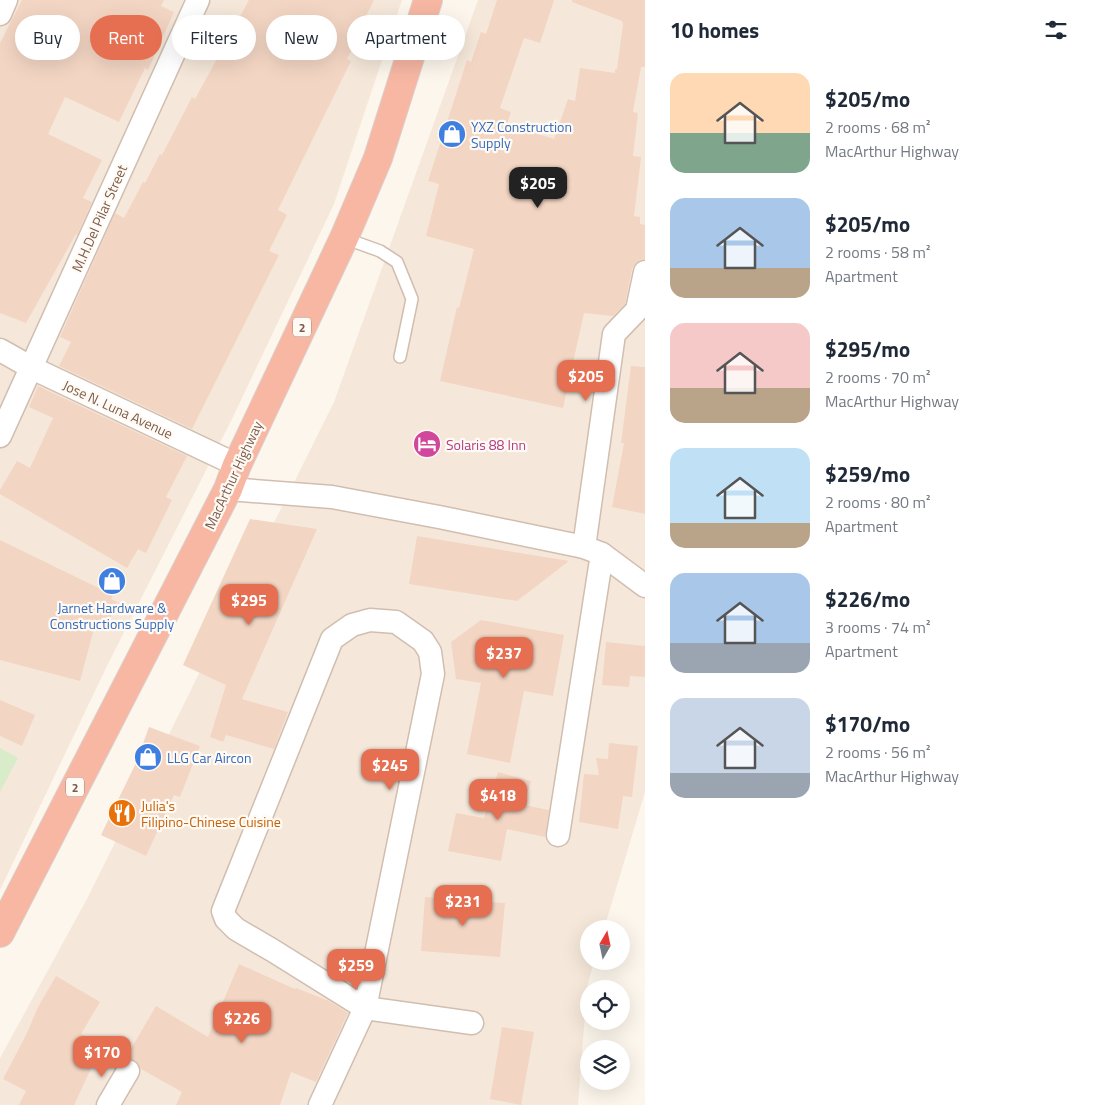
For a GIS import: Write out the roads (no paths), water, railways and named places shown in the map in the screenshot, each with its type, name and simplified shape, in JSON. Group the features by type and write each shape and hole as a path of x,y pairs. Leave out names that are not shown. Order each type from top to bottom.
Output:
{"highway":[{"name":"MacArthur Highway","path":"0,933 233,477 344,238 378,158 428,0"}],"street":[{"path":"0,14 6,0"},
{"name":"M.H.Del Pilar Street","path":"0,436 198,0"},
{"path":"558,835 593,551 614,334 637,310 645,272"},
{"name":"Jose N. Luna Avenue","path":"0,350 233,477"},
{"path":"233,477 439,517 593,551 645,586"},
{"path":"320,1105 365,1008 433,674 430,652 423,640 396,622 370,620 352,625 332,639 223,911 226,919 236,929 365,1008 472,1023"},
{"path":"108,1105 128,1071"}],"lane":[{"path":"344,238 380,251 397,262 412,299 400,357"}],"place":[{"name":"YXZ Construction Supply","path":"452,134"},
{"name":"Solaris 88 Inn","path":"427,444"},
{"name":"Jarnet Hardware & Constructions Supply","path":"112,581"},
{"name":"LLG Car Aircon","path":"148,757"},
{"name":"Julia's Filipino-Chinese Cuisine","path":"122,813"}]}
